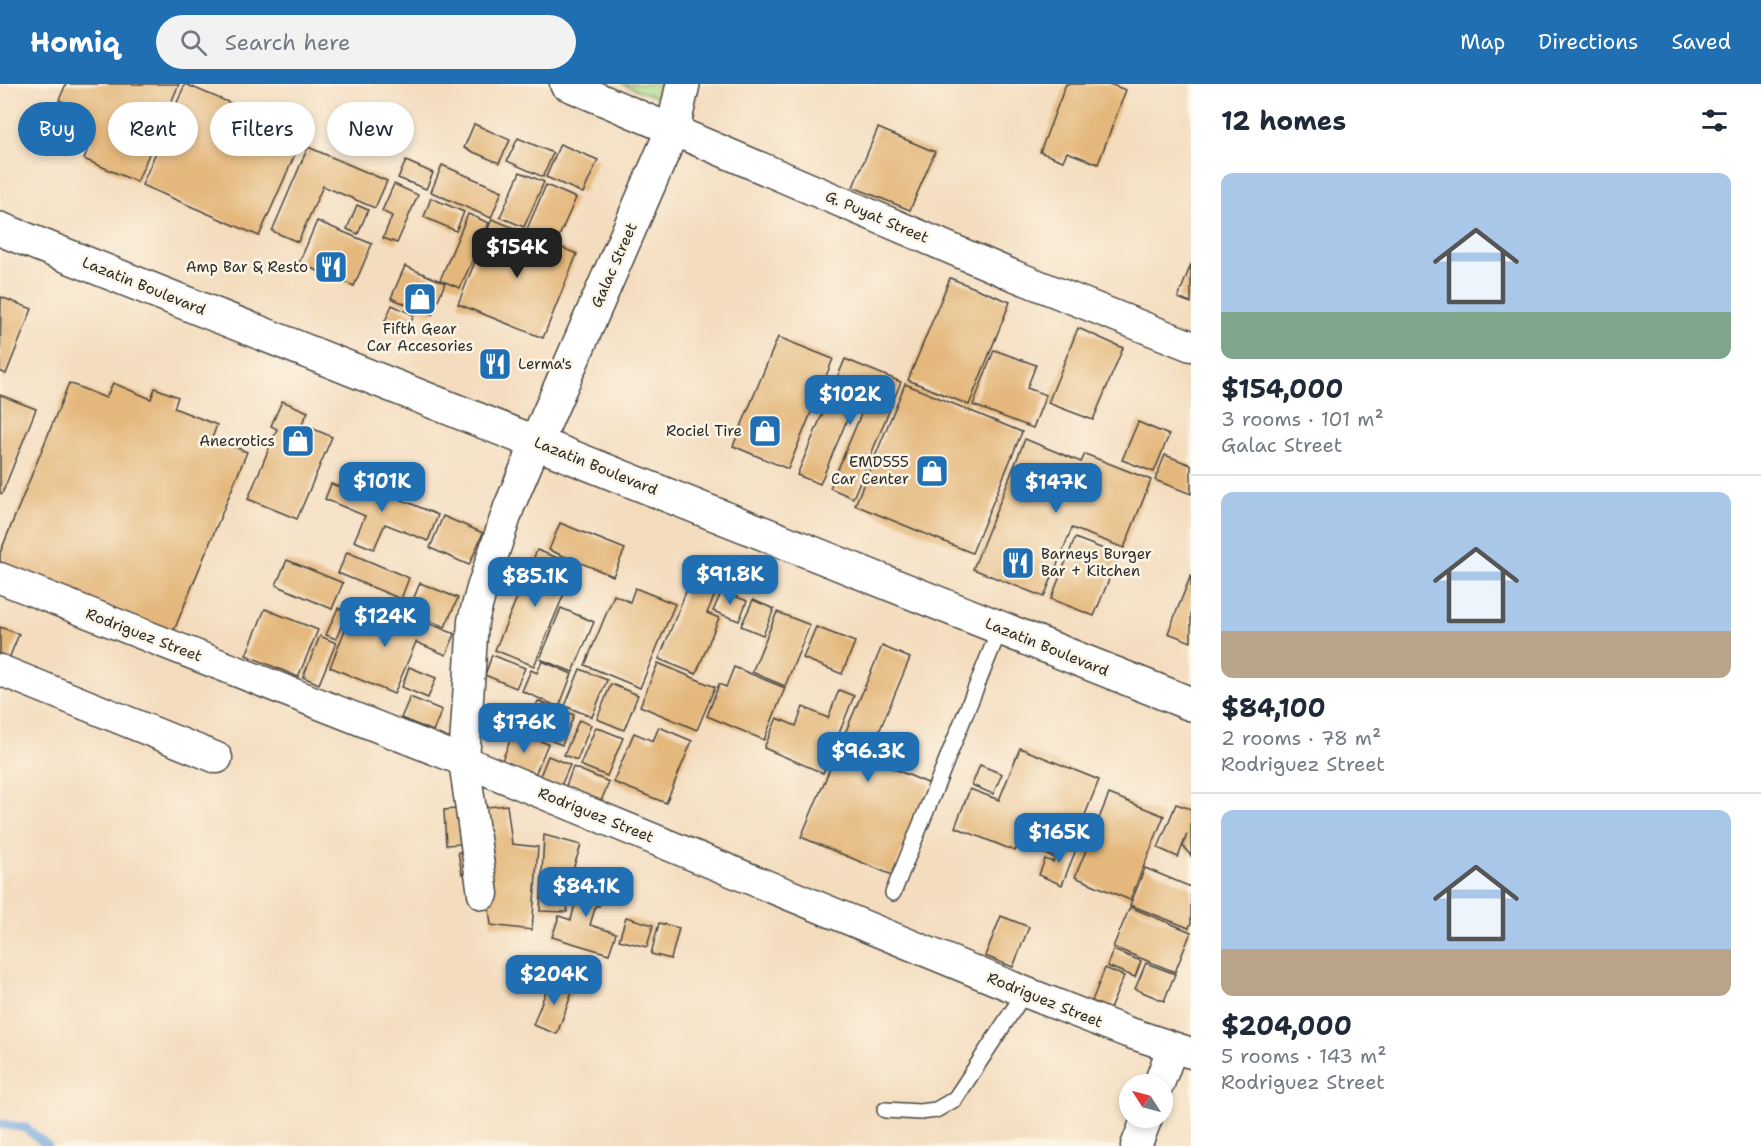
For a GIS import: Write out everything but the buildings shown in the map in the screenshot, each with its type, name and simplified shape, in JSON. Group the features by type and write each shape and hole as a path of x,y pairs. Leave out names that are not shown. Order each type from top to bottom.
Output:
{"main road":[{"name":"Galac Street","path":"536,443 673,129 683,84"},
{"name":"Lazatin Boulevard","path":"0,229 1191,704"}],"street":[{"name":"G. Puyat Street","path":"565,84 1010,274 1191,346"},
{"path":"483,894 464,761 473,621 509,507 536,443"},
{"name":"Rodriguez Street","path":"0,578 464,761 1025,992 1182,1050"},
{"path":"0,670 217,758"},
{"path":"1166,1074 1182,1050"},
{"path":"1136,1146 1143,1128"}],"lane":[{"path":"893,893 1000,628"},
{"path":"885,1110 921,1112 936,1110 955,1099 1025,992"}],"green space":[{"path":"622,84 660,84 656,97"}],"waterway":[{"path":"0,1124 26,1128 48,1146"}],"place":[{"name":"Amp Bar & Resto","path":"331,267"},
{"name":"Fifth Gear Car Accesories","path":"420,299"},
{"name":"Lerma's","path":"495,364"},
{"name":"Rociel Tire","path":"765,431"},
{"name":"Anecrotics","path":"298,441"},
{"name":"EMD555 Car Center","path":"932,471"},
{"name":"Barneys Burger Bar + Kitchen","path":"1018,563"}]}
